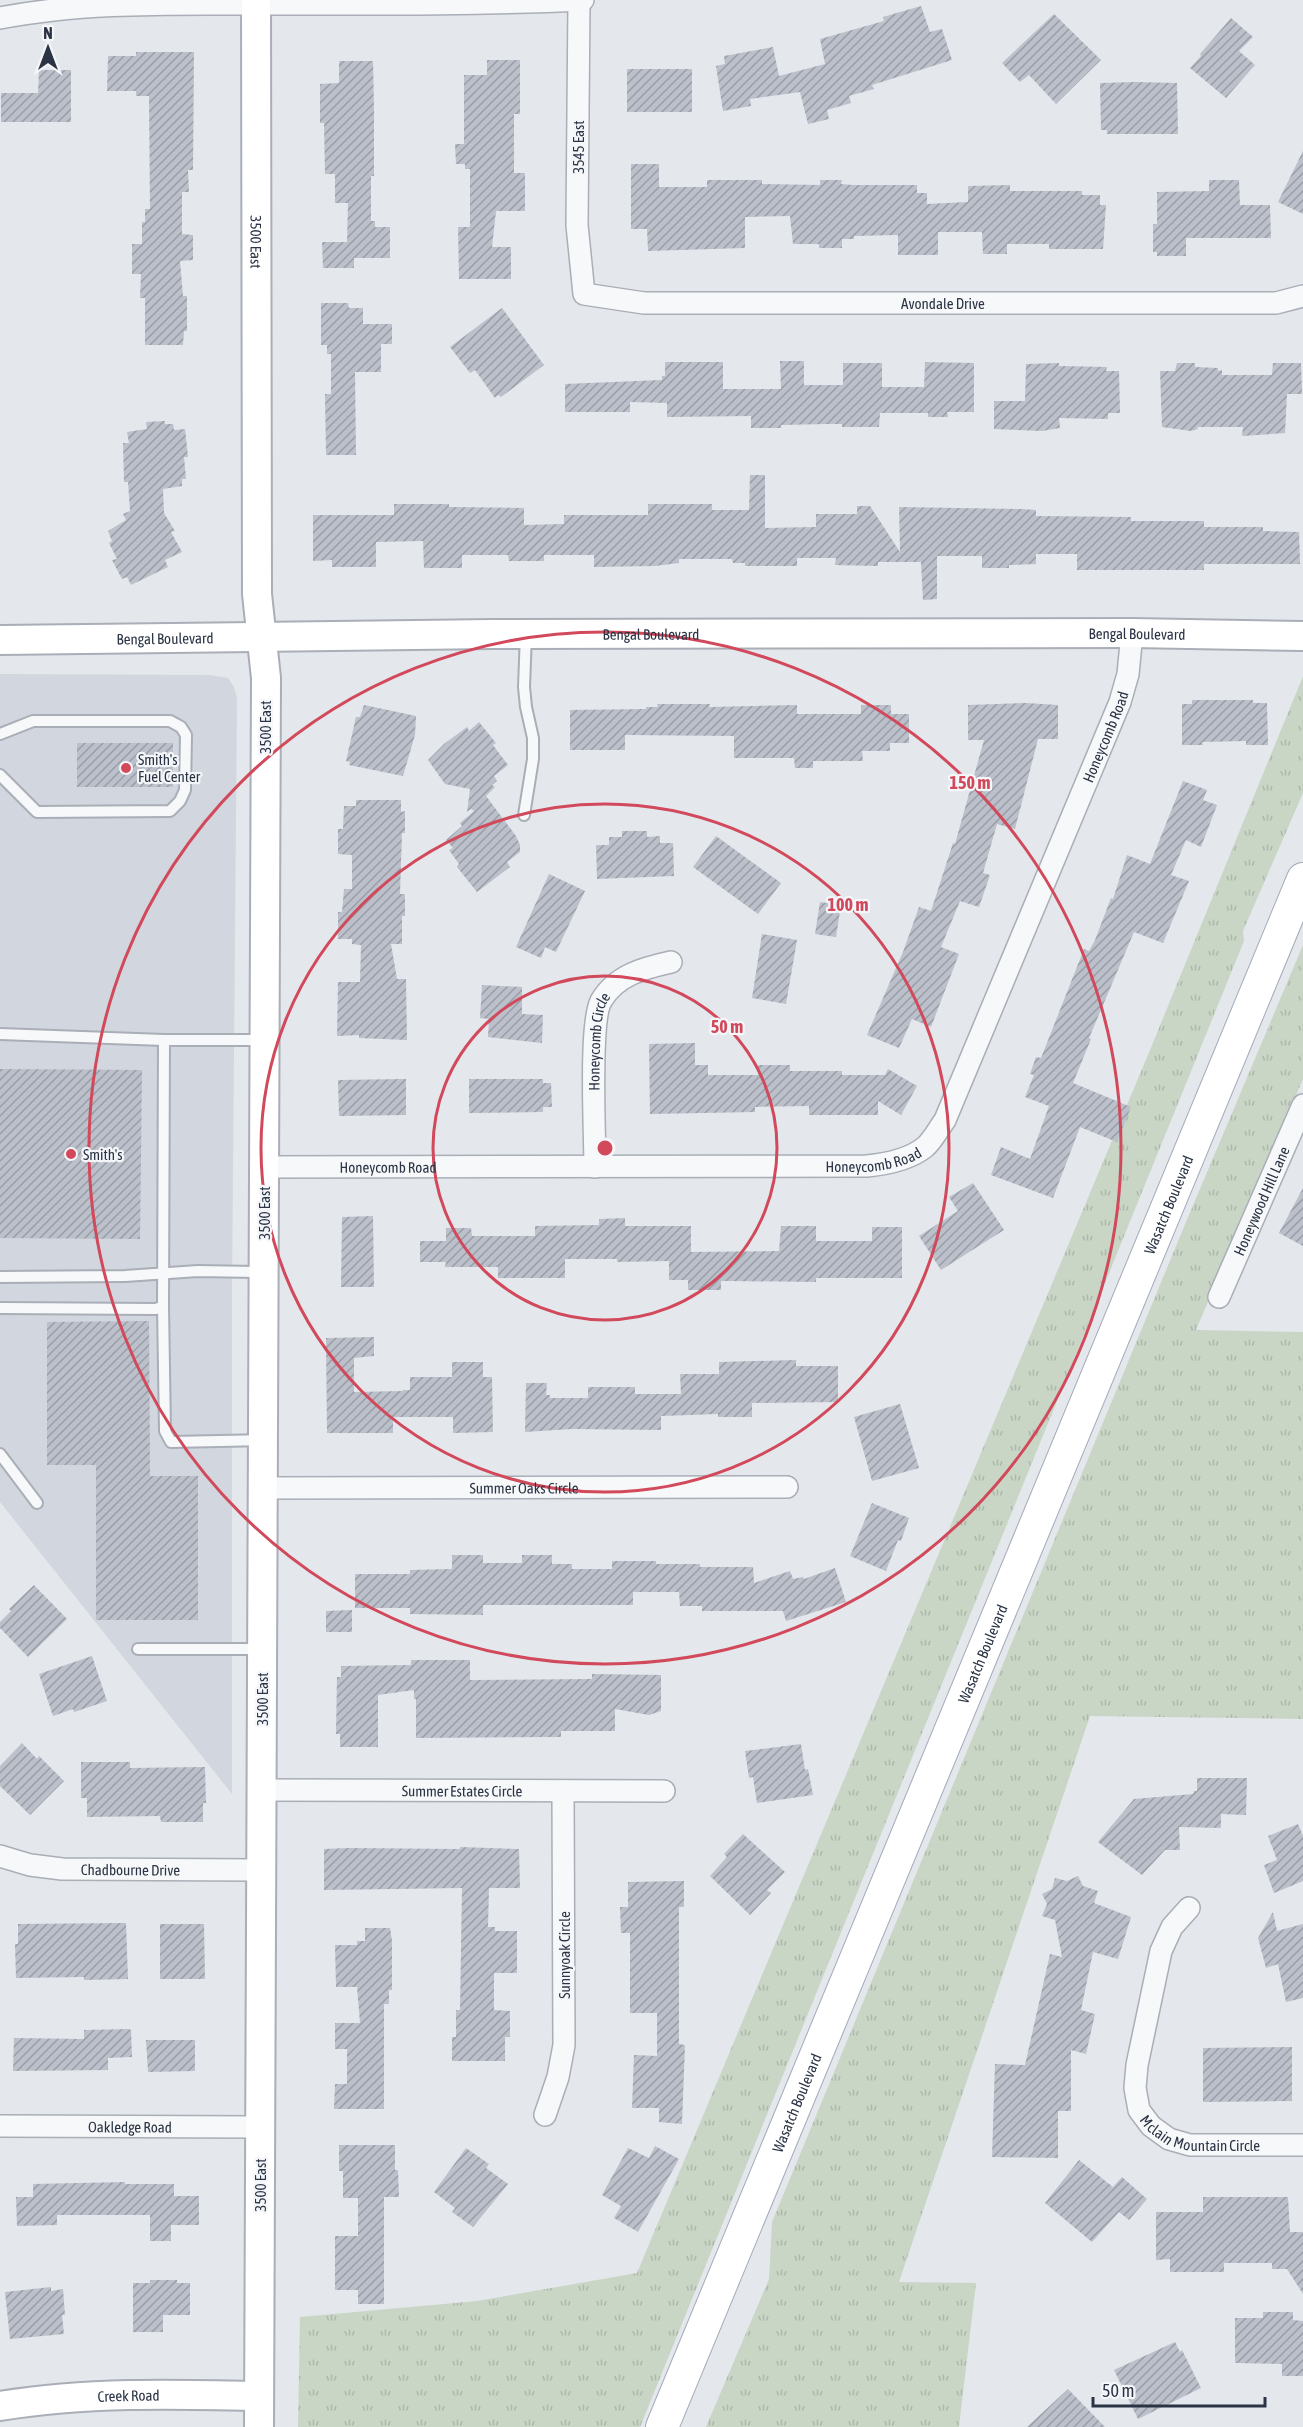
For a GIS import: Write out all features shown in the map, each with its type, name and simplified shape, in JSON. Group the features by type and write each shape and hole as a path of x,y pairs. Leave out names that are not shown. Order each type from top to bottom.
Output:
{"main road":[{"name":"3500 East","path":"256,2 257,582 266,678 259,2427"},
{"name":"Bengal Boulevard","path":"0,640 90,637 526,634 1132,633 1303,636"},
{"name":"Wasatch Boulevard","path":"662,2427 1303,879"},
{"name":"Creek Road","path":"0,2406 49,2398 89,2395 259,2396"}],"street":[{"path":"0,18 28,12 114,4 514,3 581,0"},
{"name":"3545 East","path":"581,0 577,225 584,294"},
{"name":"Avondale Drive","path":"584,294 644,303 1276,303 1303,296"},
{"name":"Honeycomb Road","path":"264,1167 867,1166 889,1164 908,1157 926,1146 945,1120 1120,702 1128,674 1132,633"},
{"name":"Honeycomb Circle","path":"595,1167 595,1028 600,1002 615,984 641,968 671,962"},
{"name":"Honeywood Hill Lane","path":"1220,1297 1303,1104"},
{"name":"Summer Oaks Circle","path":"262,1488 787,1487"},
{"name":"Summer Estates Circle","path":"261,1790 664,1791"},
{"name":"Sunnyoak Circle","path":"545,2115 558,2077 564,2045 563,1791"},
{"name":"Chadbourne Drive","path":"0,1857 30,1865 62,1869 261,1870"},
{"name":"Mclain Mountain Circle","path":"1189,1908 1172,1927 1161,1951 1137,2065 1135,2088 1139,2110 1151,2126 1168,2139 1190,2145 1303,2145"},
{"name":"Oakledge Road","path":"0,2126 260,2127"}],"lane":[{"path":"524,815 532,759 532,738 524,687 526,634"},
{"path":"0,734 33,721 170,721 181,727 186,735 185,790 180,801 170,811 37,812 0,775"},
{"path":"0,1034 164,1040 264,1040"},
{"path":"164,1040 165,1431 171,1442 263,1440"},
{"path":"0,1277 163,1274 198,1271 263,1272"},
{"path":"0,1308 156,1309 164,1306"},
{"path":"0,1454 37,1503"},
{"path":"138,1649 262,1648"}],"shaded area":[{"path":"0,674 209,675 228,678 237,698 232,1290 232,1794 0,1502"}],"green space":[{"path":"1303,676 1303,793 1243,931 1244,941 640,2427 298,2427 300,2317 477,2301 637,2273 1150,1050"},
{"path":"1303,945 1303,1079 1196,1330 1303,1332 1303,1719 1090,1716 899,2282 976,2283 959,2427 706,2427 769,2279 772,2222"}],"building":[{"path":"921,6 930,32 942,29 952,60 872,85 874,89 849,96 851,103 827,110 829,119 808,124 800,92 750,99 751,106 723,111 716,66 725,64 724,56 773,47 779,76 825,64 820,39 884,21 883,17"},
{"path":"1054,14 1101,60 1056,104 1029,75 1020,82 1002,63"},
{"path":"1231,18 1253,37 1239,51 1255,65 1226,98 1190,68"},
{"path":"136,52 194,52 193,170 188,170 189,192 182,192 182,234 193,235 193,260 180,261 183,296 187,296 187,331 184,331 183,345 145,345 145,298 140,298 141,274 132,274 132,244 142,244 142,222 145,222 145,209 150,209 149,96 136,96 136,91 107,91 108,56 136,56"},
{"path":"487,60 520,60 520,114 514,114 514,173 525,173 525,211 496,211 492,247 511,247 511,279 459,279 458,227 470,227 470,169 465,169 465,164 456,164 455,144 464,144 464,75 487,75"},
{"path":"339,61 373,61 374,176 371,176 371,221 375,221 375,227 390,227 390,258 354,258 354,268 323,268 322,242 347,242 348,203 335,203 335,174 325,174 324,123 320,123 320,84 339,83"},
{"path":"627,69 692,69 692,112 627,112"},
{"path":"39,70 71,70 71,122 1,122 1,93 38,93"},
{"path":"1100,83 1177,83 1178,134 1107,134 1107,130 1101,130"},
{"path":"1303,151 1303,214 1278,202"},
{"path":"631,164 659,164 659,187 707,187 707,180 762,180 762,184 820,185 820,180 842,180 841,184 853,185 917,185 917,193 927,193 927,204 968,202 968,186 1010,185 1010,191 1082,191 1082,195 1100,195 1100,205 1106,205 1103,249 1049,249 1049,244 1007,244 1007,254 983,254 982,232 938,232 938,255 898,255 898,235 854,236 854,239 842,239 842,248 819,248 819,244 793,244 790,216 745,217 745,248 648,251 647,229 631,229"},
{"path":"1209,180 1239,180 1240,205 1270,205 1271,238 1186,238 1186,256 1157,256 1157,252 1153,252 1153,224 1157,224 1157,192 1209,191"},
{"path":"321,303 348,303 349,308 363,308 363,324 392,324 392,344 381,344 381,372 355,372 356,455 326,455 325,394 331,394 331,354 327,354 327,345 321,345"},
{"path":"502,308 544,365 501,397 498,395 495,398 475,370 470,373 450,347"},
{"path":"780,361 804,361 804,385 843,385 843,363 882,363 882,387 924,387 925,362 974,363 974,412 947,412 948,417 928,417 928,413 880,413 879,427 842,427 842,424 826,424 751,428 751,416 667,417 667,403 630,402 630,412 565,412 565,384 662,380 662,376 665,376 665,362 723,362 723,389 781,389"},
{"path":"1059,363 1059,366 1107,367 1106,371 1119,371 1120,413 1108,413 1108,419 1059,418 1060,428 1042,431 994,429 994,401 1025,401 1026,364"},
{"path":"1177,363 1195,363 1195,367 1218,368 1218,371 1222,370 1222,375 1272,375 1273,363 1301,363 1302,394 1287,394 1285,433 1242,436 1243,427 1197,427 1198,429 1191,431 1162,427 1160,371 1175,371"},
{"path":"165,421 165,424 173,424 174,430 185,429 188,457 184,457 186,479 182,479 182,486 163,489 164,513 175,531 171,532 182,552 165,560 168,567 131,585 127,577 122,579 112,560 117,559 109,543 112,541 108,531 126,520 123,514 130,511 128,482 124,482 123,443 129,443 127,432 147,429 146,422"},
{"path":"750,475 765,475 765,528 816,527 816,514 857,514 857,506 870,506 900,552 899,507 1021,509 1036,510 1036,516 1131,517 1131,521 1204,521 1204,527 1263,527 1263,531 1299,532 1300,564 1204,564 1204,570 1077,570 1077,554 1036,554 1036,564 1009,565 1009,568 982,568 982,556 937,556 937,599 923,600 921,562 878,562 878,566 835,565 836,558 797,558 797,566 745,566 745,563 733,563 732,559 679,559 679,563 655,566 594,567 594,555 544,555 544,561 509,561 508,555 462,555 462,568 424,568 423,541 376,542 376,567 332,567 332,560 313,561 313,515 394,515 394,504 449,504 449,507 524,508 524,525 564,524 564,515 648,515 648,504 712,504 712,510 749,510"},
{"path":"1192,700 1253,700 1253,703 1267,703 1268,745 1246,745 1246,741 1182,745 1182,704 1192,704"},
{"path":"1026,703 1058,705 1058,739 1038,739 1015,829 997,824 983,873 990,875 979,907 960,901 941,947 959,954 931,1027 912,1019 899,1048 867,1035 903,952 919,907 931,911 953,843 955,844 984,740 968,740 968,705"},
{"path":"657,704 710,704 709,707 797,705 797,714 861,714 861,705 891,705 891,714 909,714 909,743 890,743 890,751 862,751 863,761 813,761 813,768 795,768 794,758 734,758 734,736 625,735 625,750 570,750 570,710 646,709 646,707 658,707"},
{"path":"364,705 416,716 415,735 403,776 349,765 350,762 346,761 356,717 360,717"},
{"path":"479,722 496,743 493,745 508,765 494,776 497,781 492,785 495,787 486,796 516,836 520,852 507,862 510,867 477,892 457,867 459,864 449,850 453,848 446,840 474,811 471,809 467,812 470,789 445,784 428,760 444,744 467,727 469,731"},
{"path":"77,743 173,743 173,787 77,787"},
{"path":"1183,781 1207,790 1203,800 1217,805 1201,847 1186,840 1171,875 1189,881 1163,943 1134,932 1089,1038 1091,1039 1073,1083 1131,1107 1117,1142 1080,1127 1053,1198 991,1175 1001,1147 1030,1159 1049,1106 1025,1097 1034,1075 1030,1074 1036,1057 1041,1058 1084,949 1089,951 1095,940 1111,898 1113,899 1127,855 1150,864"},
{"path":"356,800 401,800 401,812 405,811 400,894 405,894 405,916 402,916 402,944 391,944 397,979 406,979 407,1040 359,1038 359,1035 337,1036 338,982 360,982 361,945 352,944 352,939 338,939 338,912 342,912 344,889 352,889 352,855 338,854 338,829 343,829 344,806 356,806"},
{"path":"622,831 647,831 647,837 660,836 660,843 673,843 674,876 597,879 596,845 609,845 609,837 622,837"},
{"path":"716,836 781,883 758,914 693,867"},
{"path":"549,874 585,891 556,952 545,947 541,958 516,947"},
{"path":"820,902 841,905 836,937 815,934"},
{"path":"762,934 797,940 786,1004 752,998"},
{"path":"482,985 522,987 522,1014 543,1015 542,1043 488,1037 489,1019 480,1018"},
{"path":"695,1043 695,1065 708,1065 708,1075 758,1075 758,1065 790,1065 790,1071 842,1071 842,1075 885,1075 888,1069 917,1086 901,1115 878,1101 878,1115 809,1115 809,1106 755,1107 755,1112 650,1114 649,1044"},
{"name":"Smith's","path":"0,1069 142,1070 140,1239 0,1238"},
{"path":"406,1079 406,1115 339,1116 338,1080"},
{"path":"469,1079 543,1079 543,1083 551,1083 552,1107 543,1107 543,1112 469,1113"},
{"path":"973,1183 1004,1230 941,1270 919,1236 958,1211 949,1197"},
{"path":"1303,1188 1303,1246 1279,1233"},
{"path":"373,1216 374,1287 341,1287 342,1217"},
{"path":"625,1218 625,1226 691,1226 691,1252 779,1251 781,1226 816,1226 816,1241 872,1241 872,1227 902,1227 902,1278 816,1278 816,1282 721,1281 721,1290 688,1290 688,1280 669,1280 669,1261 617,1262 617,1259 565,1259 565,1278 498,1278 498,1267 445,1267 446,1262 420,1262 420,1241 446,1241 446,1228 471,1228 472,1236 535,1236 535,1226 599,1225 599,1219"},
{"path":"149,1321 150,1476 198,1476 198,1620 96,1620 96,1465 47,1465 47,1322"},
{"path":"374,1337 374,1356 354,1358 354,1392 410,1390 410,1377 452,1377 452,1362 483,1362 483,1377 492,1377 493,1432 453,1433 453,1417 393,1417 393,1433 327,1433 326,1338"},
{"path":"796,1360 796,1366 838,1366 838,1402 752,1403 752,1417 718,1417 718,1414 661,1416 661,1430 572,1429 525,1432 526,1383 547,1383 546,1395 550,1395 550,1398 588,1398 588,1387 635,1387 635,1394 681,1394 680,1374 719,1374 719,1362"},
{"path":"900,1404 919,1468 872,1481 854,1417"},
{"path":"872,1503 909,1518 901,1541 898,1540 886,1571 850,1556"},
{"path":"452,1555 483,1555 483,1563 522,1563 522,1555 552,1555 552,1564 572,1564 572,1569 612,1569 612,1561 700,1564 700,1567 753,1567 754,1583 790,1571 793,1579 803,1577 804,1579 835,1568 846,1602 786,1621 783,1611 702,1611 702,1606 680,1606 679,1592 633,1592 633,1605 483,1605 483,1615 410,1614 410,1608 355,1608 355,1574 410,1574 410,1570 452,1569"},
{"path":"34,1585 67,1619 28,1657 0,1628 0,1622 11,1611 9,1609"},
{"path":"352,1610 352,1632 326,1632 326,1611"},
{"path":"92,1656 107,1701 53,1716 39,1674"},
{"path":"411,1660 470,1660 470,1680 592,1679 592,1674 661,1675 661,1711 649,1715 615,1709 615,1731 561,1731 561,1737 416,1738 414,1690 378,1695 378,1747 340,1747 340,1734 336,1734 337,1677 341,1677 341,1666 411,1665"},
{"path":"22,1743 37,1759 39,1756 64,1781 30,1815 0,1786 0,1766"},
{"path":"801,1744 805,1770 808,1769 813,1795 757,1803 753,1777 749,1778 745,1751"},
{"path":"81,1762 130,1762 130,1768 205,1767 206,1803 203,1803 203,1822 161,1822 160,1816 87,1817 87,1798 81,1798"},
{"path":"1197,1778 1247,1778 1246,1815 1221,1814 1221,1828 1179,1827 1180,1850 1165,1850 1142,1875 1098,1842 1134,1799 1193,1794 1197,1791"},
{"path":"1298,1824 1303,1836 1303,1881 1274,1893 1264,1865 1277,1860 1268,1836"},
{"path":"743,1834 785,1872 767,1890 771,1893 750,1915 710,1876 727,1857 724,1854"},
{"path":"460,1847 519,1849 520,1888 489,1888 488,1927 495,1927 495,1931 517,1931 517,1973 494,1973 494,2010 510,2011 510,2037 505,2037 505,2061 452,2061 452,2037 456,2037 456,2010 460,2010 462,1888 324,1890 324,1849 460,1849"},
{"path":"1078,1876 1083,1886 1098,1891 1094,1903 1131,1917 1118,1959 1093,1952 1081,2010 1095,2014 1086,2054 1071,2050 1071,2111 1058,2111 1058,2158 992,2157 995,2064 1025,2065 1050,1954 1062,1957 1055,1920 1042,1916 1047,1904 1042,1894 1052,1889 1055,1878 1067,1881"},
{"path":"684,1881 684,1907 679,1907 679,2044 685,2045 682,2124 659,2122 659,2108 632,2108 634,2055 657,2056 657,2013 630,2013 630,1933 621,1933 620,1907 628,1907 628,1882"},
{"path":"1273,1912 1277,1931 1303,1924 1303,1998 1286,2002 1278,1964 1266,1968 1258,1938"},
{"path":"126,1923 128,1979 16,1978 15,1944 18,1944 18,1924"},
{"path":"160,1924 204,1924 205,1979 160,1979"},
{"path":"365,1928 390,1928 392,1941 392,1990 389,1990 389,2004 384,2004 384,2109 334,2109 335,2084 347,2084 347,2049 335,2049 335,2023 360,2023 357,1987 336,1987 335,1945 357,1945 357,1941 365,1941"},
{"path":"84,2030 131,2030 132,2057 108,2058 108,2070 13,2071 14,2038 84,2039"},
{"path":"146,2040 195,2040 195,2071 148,2072"},
{"path":"1292,2047 1292,2101 1203,2102 1203,2048"},
{"path":"339,2145 395,2145 395,2170 398,2170 399,2197 384,2197 384,2304 358,2304 358,2290 335,2290 335,2236 358,2236 358,2198 343,2198 343,2171 339,2171"},
{"path":"655,2146 679,2159 638,2232 614,2218 621,2206 602,2195 628,2148 649,2158"},
{"path":"466,2148 489,2164 486,2168 508,2184 473,2227 452,2212 455,2208 434,2192"},
{"path":"1079,2160 1113,2187 1122,2177 1147,2199 1129,2220 1119,2212 1092,2242 1045,2203"},
{"path":"125,2182 125,2184 174,2184 174,2196 199,2196 199,2225 171,2225 171,2241 150,2241 150,2215 57,2215 57,2225 17,2226 16,2197 33,2197 33,2184"},
{"path":"1203,2197 1288,2197 1290,2232 1303,2232 1303,2294 1287,2269 1272,2269 1272,2263 1224,2263 1224,2272 1170,2272 1170,2259 1156,2260 1156,2212 1203,2212"},
{"path":"150,2280 177,2280 177,2283 190,2283 190,2315 163,2315 163,2332 133,2332 133,2283 150,2283"},
{"path":"51,2287 51,2291 63,2289 64,2334 10,2339 5,2292"},
{"path":"1263,2312 1293,2312 1293,2320 1303,2321 1303,2376 1282,2376 1282,2364 1235,2363 1235,2318 1263,2318"},
{"path":"1175,2342 1180,2352 1182,2350 1201,2388 1138,2419 1114,2370"},
{"path":"1068,2389 1105,2427 1027,2427"}],"place":[{"name":"Smith's Fuel Center","path":"126,768"},
{"name":"Smith's","path":"71,1154"}]}
